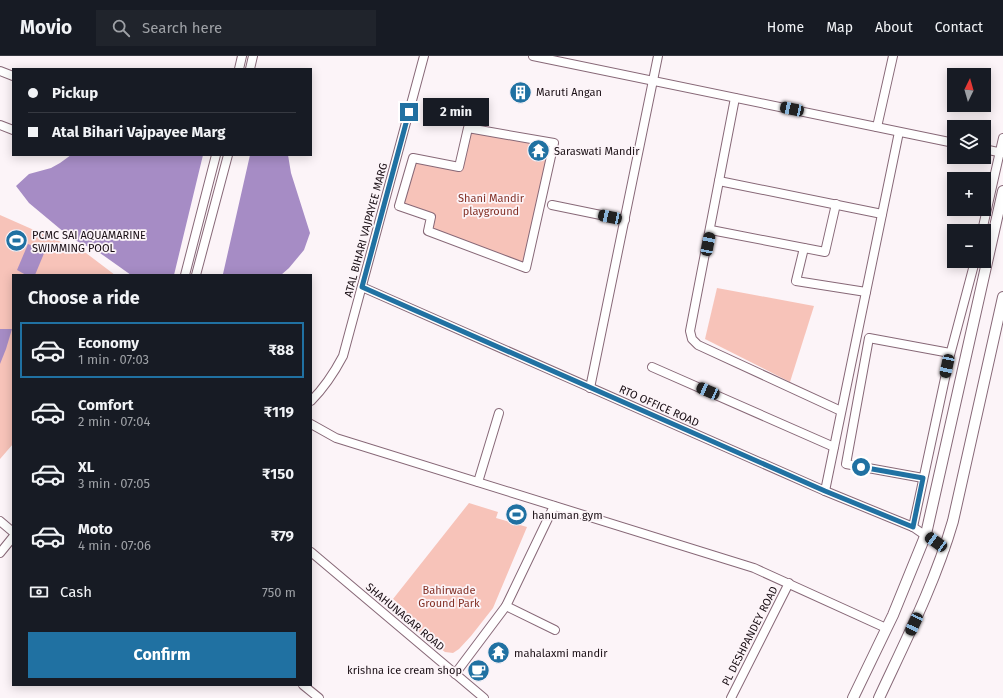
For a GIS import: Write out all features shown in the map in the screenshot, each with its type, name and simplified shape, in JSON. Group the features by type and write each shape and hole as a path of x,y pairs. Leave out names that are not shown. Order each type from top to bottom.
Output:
{"main road":[{"path":"853,698 886,628 926,534 1003,192"},
{"path":"879,698 914,624 945,549 953,521 1003,297"}],"street":[{"path":"239,68 242,56"},
{"path":"250,68 253,56"},
{"name":"ATAL BIHARI VAJPAYEE MARG","path":"312,400 322,390 334,373 343,356 424,56"},
{"path":"533,56 947,142"},
{"path":"590,388 658,56"},
{"path":"877,127 893,56"},
{"path":"1,73 12,76"},
{"path":"735,98 711,230 690,331 692,339 698,345 841,411"},
{"path":"0,126 12,130"},
{"path":"468,128 554,143 526,268 428,231 431,217 399,206 413,158 459,167 468,128"},
{"path":"825,491 899,132"},
{"path":"984,224 1002,152 1003,138"},
{"path":"991,150 1002,152"},
{"path":"185,274 216,156"},
{"path":"196,274 228,156"},
{"path":"719,181 882,214"},
{"path":"711,230 825,252 836,204"},
{"path":"552,205 625,220"},
{"path":"804,248 796,282 866,292"},
{"path":"913,527 950,353 973,268"},
{"name":"RTO OFFICE ROAD","path":"362,287 825,491 913,527 926,534 945,549"},
{"path":"923,478 846,464 869,338 950,353"},
{"path":"652,367 834,447"},
{"path":"478,482 499,413"},
{"path":"312,425 336,438 754,568 886,628"},
{"path":"455,674 506,606 554,506"},
{"path":"0,521 12,531"},
{"path":"0,553 12,538"},
{"name":"SHAHUNAGAR ROAD","path":"312,553 484,698"},
{"name":"PL DESHPANDEY ROAD","path":"731,698 789,583"},
{"path":"506,606 555,630"},
{"path":"304,686 319,698"}],"green space":[{"name":"Shani Mandir playground","path":"468,128 554,143 526,268 428,231 431,217 401,210 416,160 458,171"},
{"path":"0,215 86,253 114,274 12,274 12,445 0,459"},
{"path":"717,288 814,306 790,382 705,339"},
{"name":"Bahirwade Ground Park","path":"469,503 498,512 496,518 527,527 493,608 459,649 453,653 445,652 398,616 405,609 393,599"}],"shaded area":[{"path":"70,156 203,156 174,274 130,274 100,253 71,238 29,203 16,186 29,174 51,168"},
{"path":"250,156 288,156 291,173 310,233 304,250 282,274 223,274"},
{"path":"28,244 45,251 35,274 24,274 17,270"},
{"path":"0,329 12,329 0,364"}],"place":[{"name":"Maruti Angan","path":"521,92"},
{"name":"Saraswati Mandir","path":"539,151"},
{"name":"PCMC SAI AQUAMARINE SWIMMING POOL","path":"17,241"},
{"name":"hanuman gym","path":"516,515"},
{"name":"mahalaxmi mandir","path":"498,653"},
{"name":"krishna ice cream shop","path":"478,670"}],"route":[{"path":"409,112 362,287 825,491 913,527 923,478 861,467"}]}
